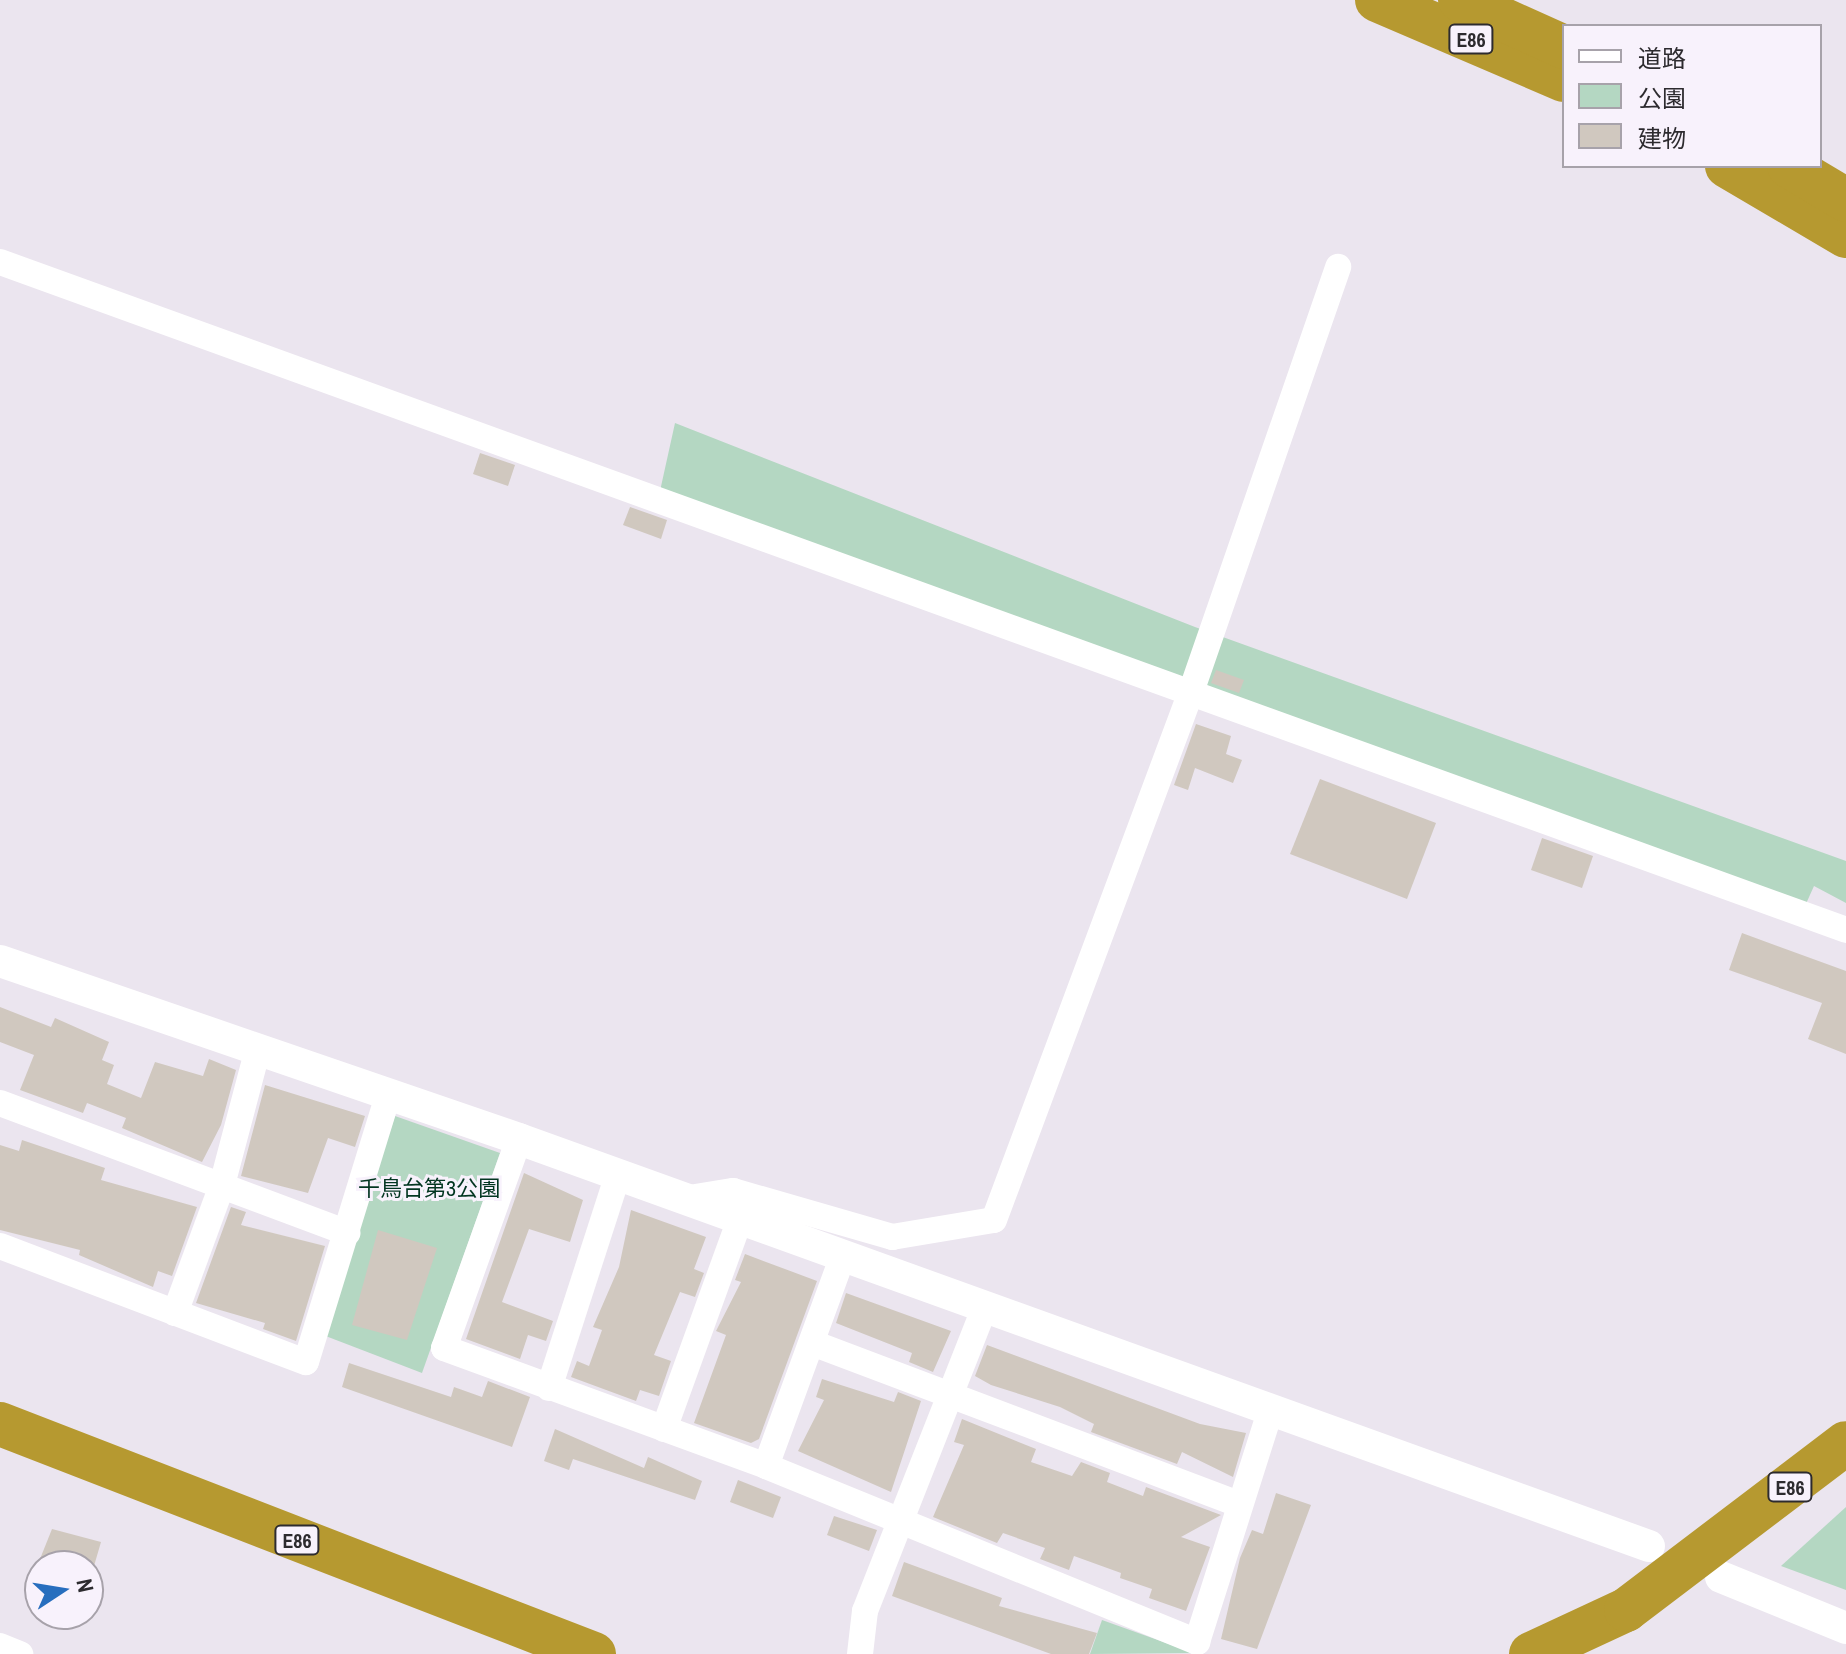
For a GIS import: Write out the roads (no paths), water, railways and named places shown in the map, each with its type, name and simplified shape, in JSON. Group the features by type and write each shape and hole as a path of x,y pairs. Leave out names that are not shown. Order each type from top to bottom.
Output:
{"highway":[{"name":"E86","path":"1377,0 1562,79"},
{"name":"E86","path":"1460,0 1562,46"},
{"path":"1730,168 1846,236"},
{"path":"1792,168 1846,200"},
{"name":"E86","path":"0,1424 594,1654"},
{"name":"E86","path":"1531,1654 1626,1610 1846,1443"}],"street":[{"path":"0,262 1846,930"},
{"path":"683,1199 733,1191 892,1237 994,1220 1191,692 1338,267"},
{"path":"0,961 519,1139 617,1178 843,1256 983,1311 1649,1546"},
{"path":"175,1313 222,1185 258,1049"},
{"path":"0,1246 306,1362 389,1093"},
{"path":"0,1103 347,1233"},
{"path":"519,1139 444,1348 766,1466 1197,1642 1270,1412"},
{"path":"549,1388 617,1178"},
{"path":"664,1429 740,1219"},
{"path":"766,1466 815,1344 843,1256"},
{"path":"860,1654 865,1611 983,1311"},
{"path":"815,1344 949,1392 1240,1505"},
{"path":"1721,1577 1846,1628"},
{"path":"0,1646 20,1654"}],"park label":[{"name":"千鳥台第3公園","path":"429,1189"}]}
